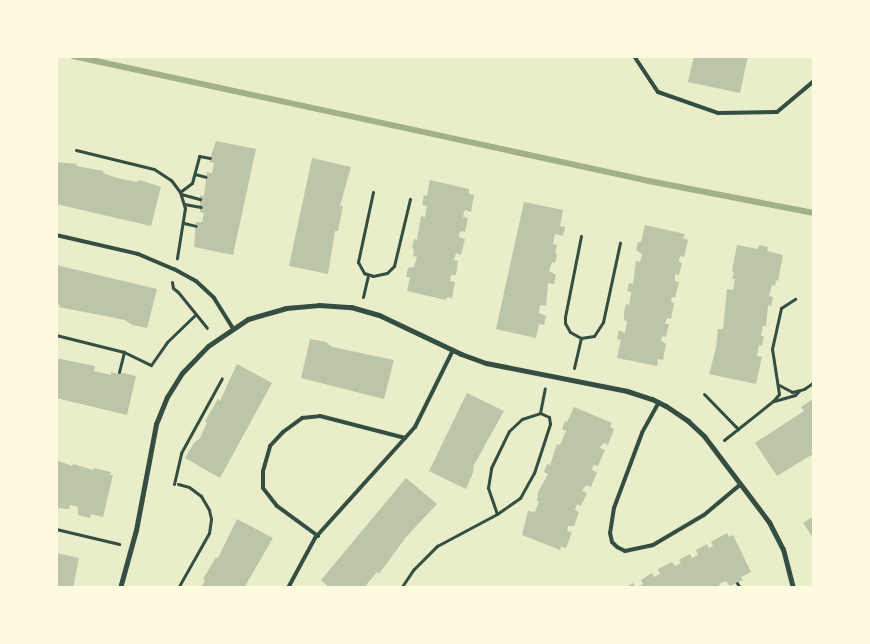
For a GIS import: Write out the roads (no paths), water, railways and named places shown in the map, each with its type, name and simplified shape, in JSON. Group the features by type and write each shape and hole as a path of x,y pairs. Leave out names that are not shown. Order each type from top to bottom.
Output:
{"street":[{"path":"120,588 136,530 156,424 167,397 182,373 208,346 232,327 248,319 286,308 334,305 379,315 453,350 486,363 640,394 678,413 704,436 742,484 775,532 783,549 793,588"}],"lane":[{"path":"634,56 658,92 718,114 777,112 814,81"},
{"path":"56,235 138,254 196,281 214,298 232,327"},
{"path":"288,588 318,536 415,426 453,350"},
{"path":"658,402 642,433 614,508 610,533 612,542 617,547 625,550 652,545 704,515 742,484"},
{"path":"318,536 277,506 263,488 263,471 270,446 283,432 302,418 320,416 405,438"}],"waterway":[{"path":"73,56 649,181 814,213"}]}
